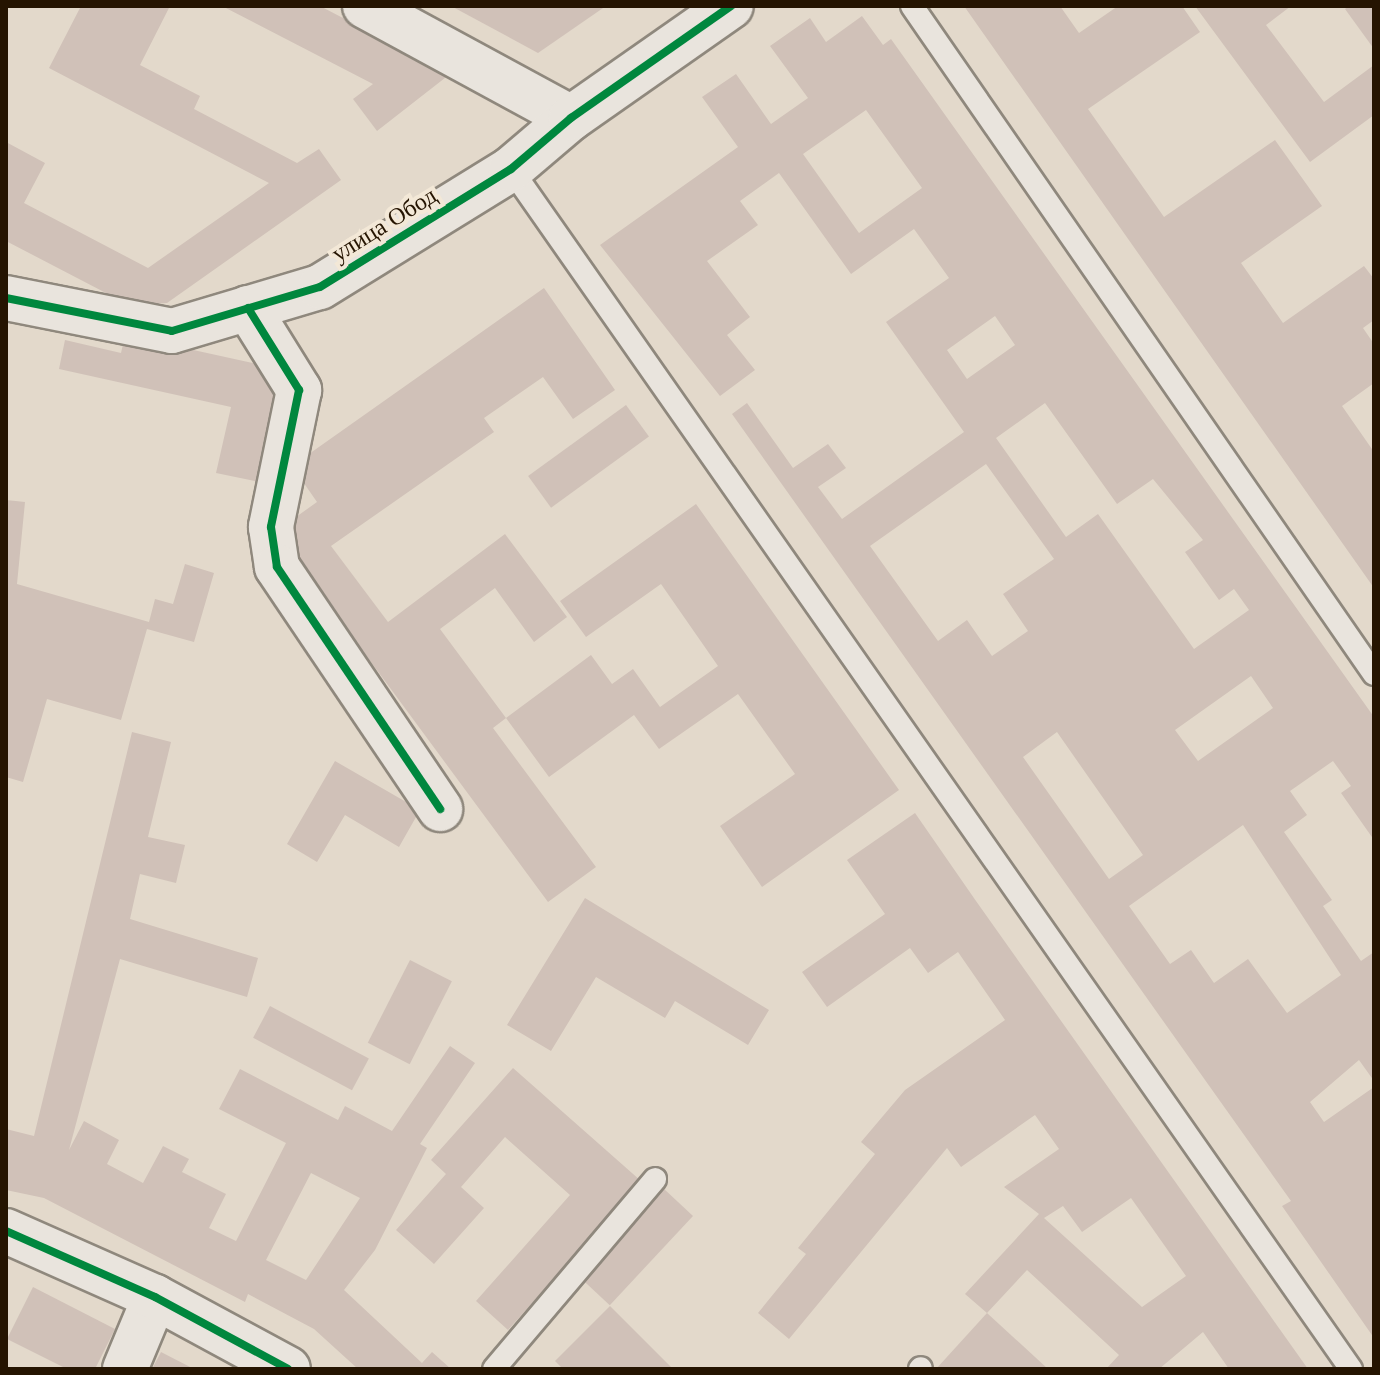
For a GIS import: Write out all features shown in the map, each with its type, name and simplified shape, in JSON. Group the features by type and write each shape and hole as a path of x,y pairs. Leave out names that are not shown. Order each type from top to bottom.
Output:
{"street":[{"path":"365,6 571,118"},
{"name":"улица Обод","path":"6,298 172,331 320,287 511,169 571,118 731,6"},
{"path":"248,308 299,390 271,527 277,567 440,809"},
{"path":"6,1231 155,1297 288,1369"},
{"path":"125,1369 155,1297"}],"lane":[{"path":"912,6 1374,674"},
{"path":"511,169 1351,1369"},
{"path":"494,1369 655,1179"}],"building":[{"path":"81,6 170,6 140,65 200,96 194,109 297,163 319,149 341,180 167,303 129,305 6,241 6,142 45,163 24,203 148,268 269,183 49,68"},
{"path":"222,6 320,6 450,74 377,131 353,99 373,84"},
{"path":"451,6 606,6 538,53"},
{"path":"964,6 1060,6 1079,33 1118,6 1182,6 1200,32 1088,109 1164,217 1275,140 1322,206 1241,263 1283,323 1364,266 1374,279 1374,320 1363,328 1374,344 1374,383 1342,406 1374,452 1374,588"},
{"path":"1195,6 1291,6 1266,25 1324,102 1374,65 1374,115 1310,162"},
{"path":"1349,6 1374,6 1374,49 1345,9"},
{"path":"862,16 883,45 891,39 1374,717 1374,840 1341,793 1351,786 1333,761 1290,791 1307,815 1284,832 1332,900 1323,906 1361,961 1374,952 1374,1081 1359,1060 1310,1102 1324,1122 1374,1087 1374,1338 1282,1206 1291,1201 732,414 747,403 793,468 828,444 846,468 818,487 842,519 964,432 886,322 949,278 914,229 851,274 779,173 740,201 758,225 707,261 750,317 727,335 755,370 720,396 600,245 738,147 702,97 736,74 771,124 808,98 770,46 810,18 826,42","holes":["866,110 922,188 859,233 803,154","995,316 1015,345 967,379 947,350","1045,403 1117,504 1153,479 1203,540 1185,552 1219,600 1234,589 1249,610 1194,649 1098,514 1066,537 996,438","986,464 1054,559 1003,594 1028,631 992,656 967,620 938,641 870,546","1251,676 1273,708 1198,761 1175,730","1057,732 1143,855 1109,879 1023,757","1243,825 1341,975 1287,1013 1248,959 1214,983 1191,950 1170,964 1129,906"]},
{"path":"544,288 615,390 573,419 543,377 484,418 494,432 331,546 388,622 505,534 567,617 534,642 495,588 440,629 506,718 493,728 596,867 548,902 275,532 317,502 292,466"},
{"path":"125,335 284,370 259,482 216,473 231,407 59,369 65,340 121,353"},
{"path":"626,405 649,437 551,508 528,476"},
{"path":"6,500 25,502 17,584 149,622 155,599 173,604 185,564 214,573 194,642 147,629 121,720 47,699 23,782 6,777"},
{"path":"696,504 899,790 762,887 720,826 795,774 738,694 659,749 634,715 549,777 506,718 591,655 612,684 633,669 660,707 718,666 661,584 586,637 560,601"},
{"path":"132,732 171,742 148,837 185,845 176,883 140,874 130,919 258,958 247,997 120,959 69,1150 84,1121 119,1140 107,1164 143,1183 163,1146 189,1159 182,1172 226,1194 209,1228 236,1241 286,1143 219,1109 240,1069 338,1120 345,1106 392,1131 450,1046 475,1063 420,1144 427,1148 375,1250 344,1290 422,1363 432,1352 451,1369 358,1369 314,1329 248,1294 245,1302 44,1198 6,1190 6,1129 34,1136","holes":["311,1173 360,1198 306,1280 266,1260"]},
{"path":"335,761 420,810 399,847 345,815 317,862 287,844"},
{"path":"915,813 1308,1369 1229,1369 1203,1332 1159,1369 1106,1369 1119,1355 1027,1270 987,1313 965,1294 1039,1214 1004,1187 1059,1149 1035,1115 961,1167 947,1148 789,1339 758,1313 806,1254 798,1248 875,1154 861,1142 905,1090 1005,1020 958,952 928,973 910,948 827,1007 802,972 885,914 847,860","holes":["1131,1198 1186,1276 1142,1307 1044,1218 1063,1206 1082,1232"]},
{"path":"585,898 769,1010 748,1045 675,1001 665,1018 596,977 551,1051 507,1025"},
{"path":"410,960 452,981 410,1064 368,1043"},
{"path":"270,1006 369,1059 352,1090 253,1038"},
{"path":"513,1068 641,1181 508,1330 476,1301 570,1195 505,1137 461,1187 484,1208 434,1264 396,1230 446,1174 431,1160"},
{"path":"663,1188 693,1216 610,1305 580,1277"},
{"path":"33,1287 115,1329 95,1369 67,1369 7,1339"},
{"path":"610,1306 673,1369 563,1369 555,1361"},
{"path":"987,1313 1048,1369 936,1369"},
{"path":"161,1352 194,1369 152,1369"}],"cycle path":[{"path":"6,298 172,331 320,287 511,169 571,118 731,6"},
{"path":"248,308 299,390 271,527 277,567 440,809"},
{"path":"6,1231 155,1297 288,1369"}]}
